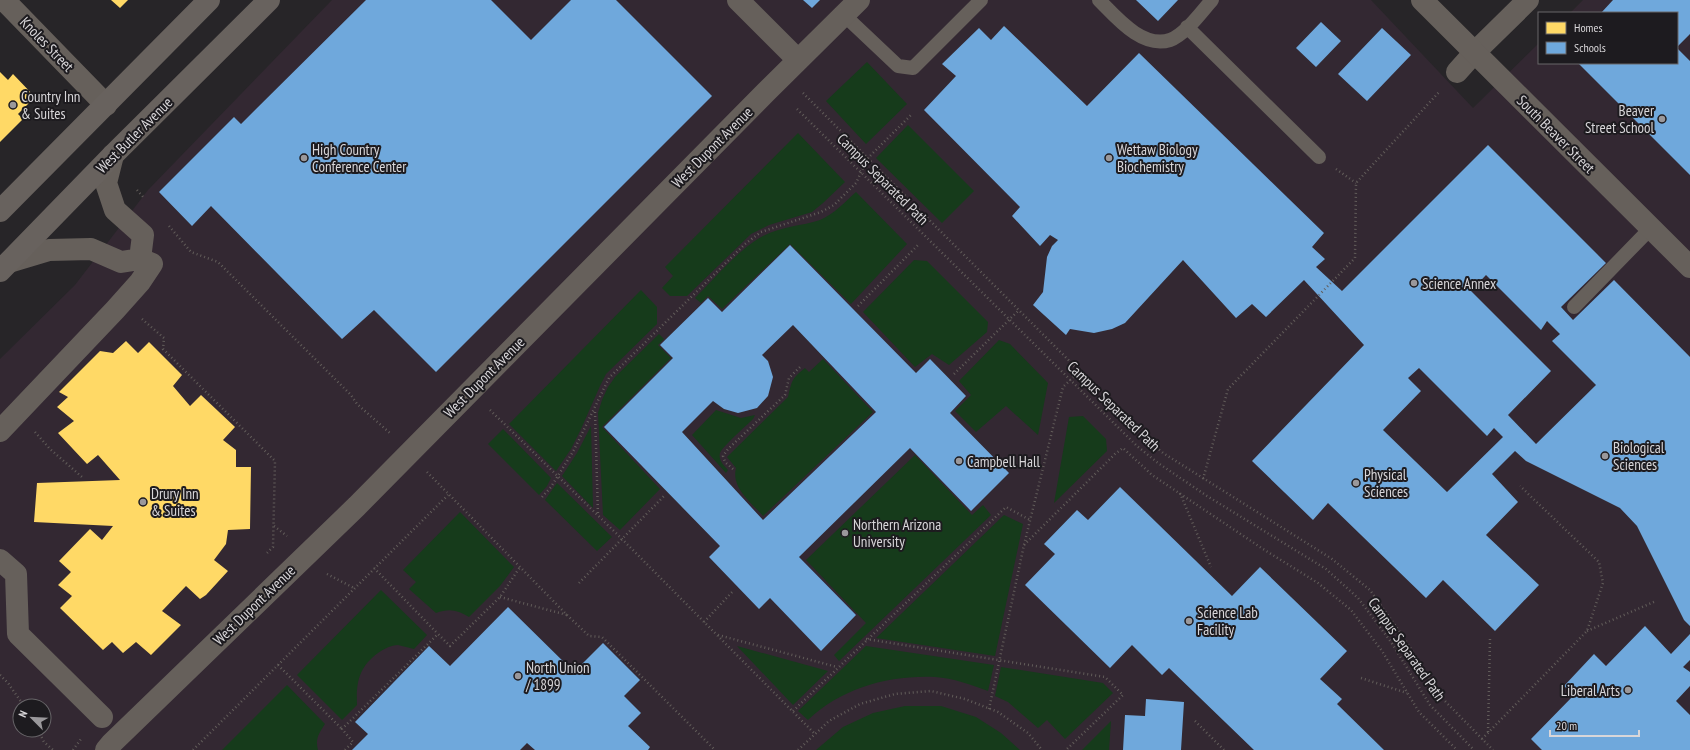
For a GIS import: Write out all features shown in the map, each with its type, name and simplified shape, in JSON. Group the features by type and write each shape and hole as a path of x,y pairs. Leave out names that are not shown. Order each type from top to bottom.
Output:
{"main road":[{"path":"0,211 209,0"},
{"name":"West Butler Avenue","path":"5,266 113,155 269,0"}],"street":[{"name":"Knoles Street","path":"4,0 106,105"},
{"path":"738,0 791,67"},
{"name":"South Beaver Street","path":"1422,0 1690,267"},
{"path":"1458,72 1474,53 1528,0"},
{"name":"West Dupont Avenue","path":"106,750 357,506 852,7"},
{"path":"113,155 106,183 115,210 143,235 140,259"},
{"path":"0,431 140,282 152,264 140,259 121,262 91,249 50,250 5,266"},
{"path":"0,560 16,574 18,634 102,717"}],"lane":[{"path":"852,7 898,66 913,68 982,0"},
{"path":"1099,0 1123,25 1138,35 1153,41 1170,40 1187,27 1212,0"},
{"path":"1187,27 1320,157"},
{"path":"1574,307 1651,228"}],"path":[{"path":"791,67 868,158 1163,454 1332,559 1370,590 1404,638 1442,698 1493,750"},
{"path":"1203,479 1228,389 1355,258 1356,183 1458,72"},
{"name":"Campus Separated Path","path":"797,109 1136,446 1158,463 1207,496 1326,569 1358,598 1392,642 1430,705 1474,750"},
{"path":"542,497 558,476 574,450 595,411 609,378 745,244 761,232 821,212 834,205 856,183 868,158 911,115"},
{"path":"134,186 149,204"},
{"path":"165,222 191,252 218,262 351,395 357,404 392,436"},
{"path":"858,306 919,244"},
{"path":"954,374 1019,310"},
{"path":"138,316 164,338 163,349 275,461 273,547 262,558"},
{"path":"733,469 725,462 723,456 728,449 784,395 789,378 802,365"},
{"path":"989,709 998,661 1024,546 1063,387 1080,371"},
{"path":"472,389 493,413 598,515 816,734"},
{"path":"595,411 598,515"},
{"path":"31,428 50,449 82,477"},
{"path":"1024,546 1115,454 1123,448 1152,474 1263,549 1318,583 1351,610 1382,651 1419,712 1457,750"},
{"path":"427,472 567,615 589,636 602,637 714,750"},
{"path":"1520,486 1599,562 1602,583 1587,631"},
{"path":"1180,493 1210,567"},
{"path":"193,750 448,495"},
{"path":"579,583 621,538 665,495"},
{"path":"793,711 866,639 1006,508 1030,520"},
{"path":"274,525 290,538"},
{"path":"374,568 450,646 500,597 520,567"},
{"path":"327,574 354,588"},
{"path":"704,622 734,590"},
{"path":"500,597 567,615"},
{"path":"1482,739 1587,631 1656,601"},
{"path":"342,729 438,634"},
{"path":"718,635 838,667"},
{"path":"866,639 1105,677 1123,695 1066,750"},
{"path":"1488,732 1490,639"},
{"path":"278,665 353,742 345,750"},
{"path":"0,675 8,683 18,698"},
{"path":"1361,678 1407,693"},
{"path":"798,750 830,721 860,704 894,694 931,692 965,699 998,712 1028,733 1042,750"},
{"path":"73,750 77,743 102,717"},
{"path":"1195,721 1224,750"},
{"path":"42,738 44,742 53,750"}],"shaded area":[{"name":"Northern Arizona University","path":"332,0 1371,0 1473,108 1538,44 1538,64 1678,64 1678,12 1571,12 1583,0 1690,0 1690,750 0,750 0,359 75,285 148,190"}],"green space":[{"path":"867,62 907,104 866,144 826,101"},
{"path":"908,125 974,191 942,223 876,158"},
{"path":"798,133 845,182 812,212 769,225 751,234 687,296 670,296 662,288 673,276 665,267"},
{"path":"856,192 907,244 851,304 790,244 722,309 708,296 701,303 695,298 719,273 754,241 777,230 820,220 835,211"},
{"path":"914,260 927,261 988,322 987,332 949,365 932,354 915,367 863,312"},
{"path":"641,290 657,307 657,324 606,374 571,449 556,471 509,424"},
{"path":"659,334 664,339 658,345 671,358 602,427 660,489 620,530 603,515 598,413 608,387 615,377"},
{"path":"999,340 1010,344 1048,383 1038,435 1006,406 976,432 955,411 971,395 959,381"},
{"path":"823,359 873,412 763,516 739,488 736,482 736,468 727,457 788,397 791,384 797,375 805,368 809,372"},
{"path":"716,410 741,418 755,415 753,419 720,453 723,465 728,470 726,473 692,435"},
{"path":"1083,416 1106,439 1107,451 1054,503 1069,417"},
{"path":"591,426 593,508 562,476 577,453"},
{"path":"503,429 551,478 547,486 539,495 488,444"},
{"path":"915,455 972,515 983,505 991,515 839,661 834,655 866,623 806,560"},
{"path":"557,483 612,537 597,551 545,500"},
{"path":"460,512 514,567 500,586 469,617 453,610 436,613 409,589 416,582 403,570"},
{"path":"1004,515 1023,524 995,656 876,638"},
{"path":"381,590 427,635 414,649 398,645 393,646 383,650 372,658 363,670 358,682 357,705 342,720 297,675"},
{"path":"737,646 828,671 793,705"},
{"path":"866,646 994,665 988,691 949,679 935,677 900,678 883,681 851,692 821,709 808,720 798,711"},
{"path":"1001,667 1103,683 1113,693 1065,739 1047,720 1038,728 1008,702 995,696"},
{"path":"287,685 325,724 318,736 318,750 222,750"},
{"path":"905,706 941,706 976,717 1001,733 1020,750 816,750 843,727 873,713"},
{"path":"1111,721 1109,750 1082,750"}],"building: Homes":[{"path":"111,0 128,0 120,8"},
{"name":"Country Inn & Suites","path":"0,72 8,80 13,74 35,97 18,114 23,119 0,142"},
{"name":"Drury Inn & Suites","path":"126,341 138,353 149,342 182,375 173,386 190,406 201,395 235,427 223,440 236,450 236,467 251,467 250,529 228,530 226,544 214,560 228,571 206,595 200,599 186,586 162,611 181,625 151,655 136,642 123,653 112,642 103,650 60,608 72,596 58,585 71,572 59,561 90,529 102,540 113,526 34,522 37,483 120,480 98,455 87,464 58,433 74,421 57,407 68,397 59,392 100,351 113,353"}],"building: Schools":[{"path":"366,0 491,0 531,40 571,0 616,0 712,96 436,372 374,310 342,339 211,206 192,226 159,192 234,117 241,124"},
{"path":"803,0 820,0 812,8"},
{"path":"1136,0 1178,0 1158,21"},
{"path":"1613,0 1690,0 1690,34 1678,46 1678,12 1602,12"},
{"path":"1321,22 1341,41 1316,67 1296,48"},
{"path":"1004,26 1087,106 1139,53 1324,233 1312,247 1325,259 1316,267 1342,291 1488,145 1606,263 1561,307 1573,320 1614,280 1690,357 1690,626 1684,620 1637,526 1620,508 1526,461 1515,451 1492,474 1518,502 1486,535 1539,585 1495,631 1443,580 1426,598 1328,503 1313,520 1252,461 1364,345 1304,280 1266,317 1252,304 1236,318 1183,260 1125,323 1112,329 1094,333 1070,329 1066,335 1033,305 1043,292 1047,257 1052,246 1058,240 1050,235 1040,246 1012,216 1020,207 924,110 956,76 942,64 979,28 991,40","holes":["1486,275 1541,330 1547,321 1560,334 1552,341 1596,385 1536,444 1508,415 1551,371 1471,291","1419,368 1487,436 1494,428 1503,437 1447,492 1383,430 1421,391 1408,378"]},
{"path":"1382,28 1411,55 1367,101 1338,74"},
{"name":"Beaver Street School","path":"1678,49 1690,61 1690,175 1579,64 1678,64"},
{"name":"Campbell Hall","path":"790,245 916,373 930,359 966,396 950,413 1009,473 971,511 910,448 799,557 856,615 821,651 770,598 759,609 709,557 720,546 604,427 673,358 660,345 708,298 722,312","holes":["793,325 876,412 763,520 682,432 713,401 724,409 738,413 757,408 768,396 773,377 768,361 762,355"]},
{"name":"Science Lab Facility","path":"1120,487 1232,596 1260,567 1347,651 1320,679 1342,699 1337,704 1384,750 1254,750 1169,668 1162,675 1132,645 1110,668 1025,585 1055,554 1044,544 1077,510 1088,520"},
{"name":"North Union / 1899","path":"508,607 574,672 603,643 640,680 624,696 641,713 628,726 650,747 648,750 535,750 527,743 520,750 352,750 368,734 355,722 429,646 450,666"},
{"name":"Liberal Arts","path":"1645,626 1671,654 1690,634 1690,660 1683,667 1690,672 1690,686 1676,701 1690,715 1690,750 1542,750 1531,739 1574,695 1564,686 1594,654 1606,666"},
{"path":"1146,699 1184,702 1181,750 1123,750 1125,715 1145,716"}],"place":[{"name":"Country Inn & Suites","path":"13,105"},
{"name":"Beaver Street School","path":"1662,119"},
{"name":"High Country Conference Center","path":"304,158"},
{"name":"Wettaw Biology Biochemistry","path":"1109,158"},
{"name":"Science Annex","path":"1414,283"},
{"name":"Biological Sciences","path":"1605,456"},
{"name":"Campbell Hall","path":"959,461"},
{"name":"Physical Sciences","path":"1356,483"},
{"name":"Drury Inn & Suites","path":"143,502"},
{"name":"Northern Arizona University","path":"845,533"},
{"name":"Science Lab Facility","path":"1189,621"},
{"name":"North Union / 1899","path":"518,676"},
{"name":"Liberal Arts","path":"1628,690"}]}
